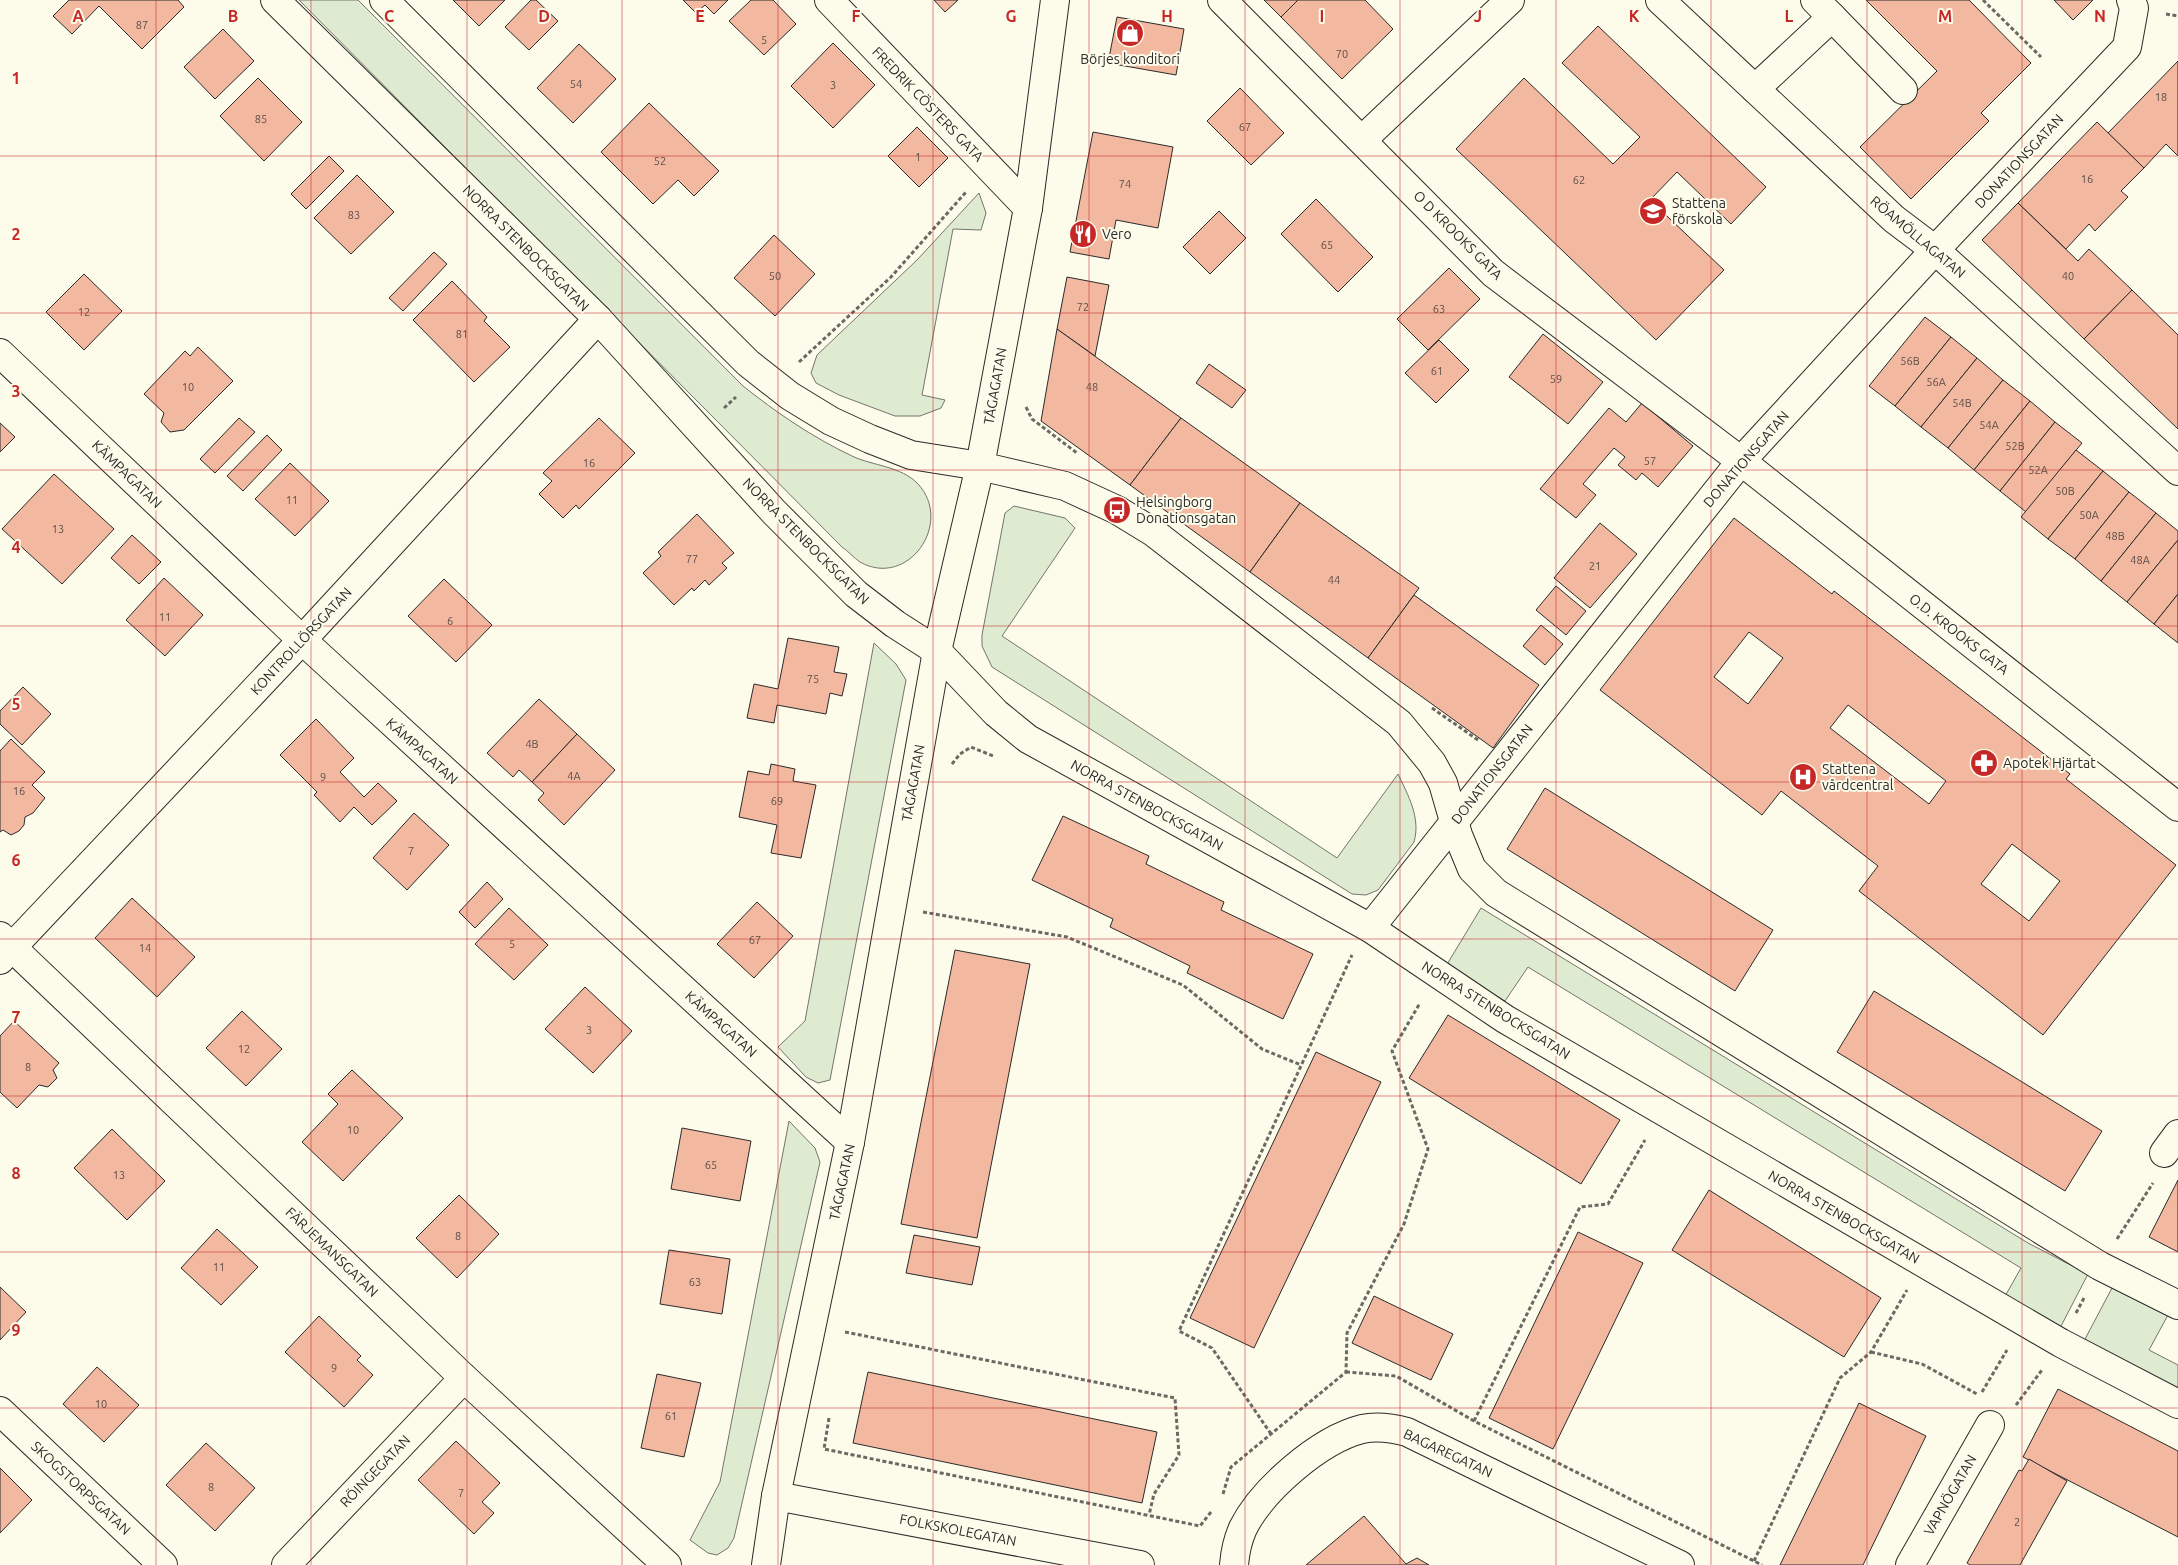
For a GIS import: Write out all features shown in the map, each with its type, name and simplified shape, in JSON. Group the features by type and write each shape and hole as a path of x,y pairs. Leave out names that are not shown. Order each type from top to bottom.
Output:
{"street":[{"name":"NORRA STENBOCKSGATAN","path":"275,0 598,319 774,512 856,594 895,624 937,651 996,713 1028,739 1370,928 1505,1019 2061,1343 2178,1404"},
{"path":"384,0 748,363 767,378 831,421 878,442 911,455 980,466 1066,486 1117,510 1153,532 1400,723 1432,763 1443,783 1454,821 1472,869 1496,893 2100,1266 2178,1305"},
{"name":"FREDRIK CÖSTERS GATA","path":"829,0 1028,208"},
{"name":"TÅGAGATAN","path":"766,1565 776,1496 850,1142 937,651 980,466 1028,208 1055,0"},
{"name":"O D KROOKS GATA","path":"1222,0 1493,272 1741,461"},
{"path":"1362,140 1510,0"},
{"name":"RÖAMÖLLAGATAN","path":"1660,0 1894,219 1935,250 2178,472"},
{"name":"DONATIONSGATAN","path":"1370,928 1741,461 1935,250 2127,47 2132,4"},
{"path":"1755,89 1823,9 1903,90"},
{"name":"KONTROLLÖRSGATAN","path":"4,947 302,640 598,319"},
{"name":"KÄMPAGATAN","path":"0,353 302,640 850,1142"},
{"name":"O.D. KROOKS GATA","path":"1741,461 2178,807"},
{"name":"FÄRJEMANSGATAN","path":"4,947 464,1378 667,1565"},
{"name":"RÖINGEGATAN","path":"286,1565 464,1378"},
{"name":"SKOGSTORPSGATAN","path":"0,1411 163,1565"},
{"name":"VAPNÖGATAN","path":"1910,1565 1990,1425"},
{"name":"BAGAREGATAN","path":"1234,1565 1243,1529 1259,1503 1280,1481 1336,1439 1362,1429 1386,1427 1407,1432 1680,1565"},
{"name":"FOLKSKOLEGATAN","path":"776,1496 1140,1565"}],"path":[{"path":"1983,0 2041,57"},
{"path":"700,431 767,378 824,341 891,277 988,166"},
{"path":"1025,405 1032,419 1078,454"},
{"path":"1431,707 1504,758"},
{"path":"921,922 924,902"},
{"path":"922,912 1067,937 1183,985 1262,1049 1301,1065"},
{"path":"1271,1434 1212,1348 1180,1331 1354,950"},
{"path":"1346,1372 1347,1333 1404,1224 1428,1149 1392,1051 1421,1002"},
{"path":"1474,1421 1580,1206 1608,1204 1646,1139"},
{"path":"1754,1561 1840,1378 1871,1352 1908,1287"},
{"path":"843,1342 847,1322"},
{"path":"845,1332 1175,1398 1179,1455 1154,1494 1149,1515"},
{"path":"1990,1425 2021,1401 2061,1343"},
{"path":"1871,1352 1922,1364 1980,1395"},
{"path":"1221,1500 1231,1467 1346,1372 1396,1376 1474,1421 1762,1565"},
{"path":"831,1410 824,1449 1200,1526 1216,1507"}],"green space":[{"path":"299,0 358,0 743,386 782,415 823,441 852,456 903,473 918,484 928,500 931,516 928,533 921,548 909,559 894,567 878,568 860,562 842,547"},
{"path":"979,193 986,213 981,230 953,229 922,395 945,400 941,408 920,416 895,416 839,395 816,383 811,373 817,355 917,260"},
{"path":"1014,506 1065,518 1075,528 1002,636 1337,858 1398,774 1415,815 1416,833 1414,842 1378,890 1366,895 1352,894 992,667 982,646 982,635 1005,513"},
{"path":"874,643 896,664 906,680 830,1080 818,1083 806,1077 778,1047 805,1021"},
{"path":"1481,908 2028,1243 2088,1274 2059,1330 2004,1298 2021,1268 1528,967 1505,1001 1446,966"},
{"path":"789,1121 815,1148 820,1162 734,1538 728,1548 717,1555 708,1553 690,1540 720,1482"},
{"path":"2113,1286 2168,1315 2149,1350 2178,1365 2178,1389 2084,1341"}],"building":[{"path":"69,0 178,0 184,7 142,49 99,6 72,34 53,16"},
{"path":"453,0 505,0 479,26"},
{"path":"531,0 536,0 558,21 529,50 505,27"},
{"path":"683,0 728,0 714,14 705,5 696,13"},
{"path":"751,0 773,0 796,24 764,55 729,21"},
{"path":"934,0 958,0 945,12"},
{"path":"1264,0 1298,0 1281,17"},
{"path":"1298,0 1365,0 1393,29 1342,79 1281,17"},
{"path":"1866,0 1969,0 2031,63 1981,113 1989,121 1911,199 1860,147 1937,71"},
{"path":"2054,0 2093,0 2073,20"},
{"path":"1117,17 1184,29 1176,75 1108,63"},
{"path":"1598,26 1766,187 1731,224 1677,172 1650,200 1724,270 1656,340 1456,149 1524,78 1613,164 1640,137 1562,63"},
{"path":"223,29 254,61 215,99 184,67"},
{"path":"833,43 875,85 833,128 791,86"},
{"path":"579,44 616,79 573,123 537,88"},
{"path":"2178,61 2178,156 2166,144 2144,168 2108,133"},
{"path":"258,78 302,122 264,161 220,116"},
{"path":"1240,88 1284,133 1251,165 1207,121"},
{"path":"649,103 719,171 694,196 678,180 653,204 601,152"},
{"path":"2097,122 2144,168 2121,191 2128,197 2095,231 2089,224 2066,249 2018,203"},
{"path":"917,127 948,158 919,187 888,156"},
{"path":"1093,132 1173,147 1158,228 1116,220 1109,259 1070,252"},
{"path":"329,156 344,171 306,209 291,194"},
{"path":"357,175 394,212 351,254 314,218"},
{"path":"1316,199 1373,257 1338,292 1281,234"},
{"path":"2018,203 2078,261 2089,249 2132,290 2084,339 1982,240"},
{"path":"1219,211 1246,238 1210,274 1183,247"},
{"path":"774,235 815,274 775,316 734,278"},
{"path":"434,252 447,264 403,311 389,298"},
{"path":"1449,268 1480,299 1428,350 1397,319"},
{"path":"84,274 122,311 84,350 46,312"},
{"path":"1067,277 1109,285 1095,356 1057,329"},
{"path":"452,281 487,317 484,321 510,347 474,382 413,320"},
{"path":"2132,290 2178,335 2178,429 2084,339"},
{"path":"1925,317 1951,337 1895,406 1869,386"},
{"path":"1057,329 1181,418 1130,485 1041,421"},
{"path":"1543,334 1603,382 1568,424 1509,377"},
{"path":"1951,337 1977,358 1921,427 1895,406"},
{"path":"1439,340 1469,370 1436,403 1405,373"},
{"path":"198,347 233,381 184,430 170,432 161,422 164,413 144,394 185,351 190,356"},
{"path":"1977,358 2003,380 1948,448 1921,427"},
{"path":"1209,364 1246,390 1232,408 1196,383"},
{"path":"2003,380 2030,401 1974,470 1948,448"},
{"path":"2030,401 2055,422 2000,491 1974,470"},
{"path":"1642,403 1693,446 1658,487 1642,473 1636,480 1618,465 1625,457 1614,448 1583,484 1596,495 1576,518 1540,489 1609,408 1626,422"},
{"path":"239,418 255,432 215,473 200,459"},
{"path":"599,418 635,453 579,509 576,505 563,518 539,494 552,481 543,473"},
{"path":"1181,418 1300,503 1250,572 1130,485"},
{"path":"2055,422 2082,443 2026,512 2000,491"},
{"path":"0,423 15,437 0,452"},
{"path":"267,435 282,450 243,491 227,476"},
{"path":"2076,450 2103,471 2048,539 2021,517"},
{"path":"290,463 329,501 295,536 255,499"},
{"path":"2103,471 2129,492 2075,559 2048,539"},
{"path":"54,474 114,529 62,584 2,529"},
{"path":"2129,492 2156,513 2101,581 2075,559"},
{"path":"1300,503 1419,588 1368,658 1250,572"},
{"path":"2156,513 2178,531 2178,540 2127,602 2101,581"},
{"path":"697,514 734,553 722,563 727,568 709,585 705,580 694,591 692,588 674,605 643,573 661,556 658,552"},
{"name":"Stattena vårdcentral","path":"1734,518 1832,594 1834,591 2070,774 2066,779 2176,865 2043,1035 1859,891 1878,866 1781,791 1762,815 1600,690","holes":["1749,632 1783,658 1748,704 1714,677","1848,705 1946,781 1929,804 1830,728","2012,844 2060,881 2029,921 1981,884"]},
{"path":"1600,523 1637,554 1590,608 1554,578"},
{"path":"132,535 161,562 139,584 111,558"},
{"path":"2178,540 2178,594 2154,624 2127,602"},
{"path":"164,578 203,615 165,656 126,620"},
{"path":"444,579 492,625 456,662 408,616"},
{"path":"1556,586 1586,611 1566,635 1536,610"},
{"path":"2178,594 2178,643 2154,624"},
{"path":"1414,595 1539,685 1493,748 1368,658"},
{"path":"1541,625 1563,644 1545,665 1523,646"},
{"path":"788,638 839,647 834,672 847,674 842,696 830,693 826,714 777,705 774,723 747,718 754,684 778,689"},
{"path":"23,687 51,714 22,745 0,724 0,711"},
{"path":"539,699 577,734 532,782 519,770 513,777 487,753"},
{"path":"316,719 354,758 340,772 364,797 378,783 397,801 372,825 354,807 340,822 314,795 317,792 280,755"},
{"path":"577,734 615,770 564,825 538,800 544,793 532,782"},
{"path":"11,739 45,772 32,785 45,798 33,813 25,817 24,825 19,831 11,835 3,830 0,832 0,751"},
{"path":"771,764 795,769 793,781 816,785 801,858 771,853 777,825 739,817 748,771 769,775"},
{"path":"1545,788 1773,930 1735,991 1507,849"},
{"path":"414,813 449,845 407,890 373,858"},
{"path":"1063,816 1149,856 1146,864 1224,902 1221,910 1313,954 1283,1019 1187,973 1190,966 1110,927 1113,919 1032,880"},
{"path":"487,882 503,899 475,928 459,912"},
{"path":"132,898 195,957 157,997 95,938"},
{"path":"757,902 793,936 754,978 717,944"},
{"path":"509,908 548,945 514,980 475,944"},
{"path":"955,950 1030,964 977,1238 901,1224"},
{"path":"585,987 632,1031 593,1073 545,1029"},
{"path":"1874,991 2102,1131 2065,1191 1837,1052"},
{"path":"242,1011 282,1049 246,1086 206,1048"},
{"path":"1448,1015 1620,1120 1581,1184 1409,1078"},
{"path":"14,1021 59,1063 53,1070 57,1078 48,1087 39,1085 17,1108 0,1092 0,1036"},
{"path":"1316,1052 1381,1082 1254,1348 1190,1318"},
{"path":"352,1070 403,1118 343,1181 302,1142 338,1104 328,1094"},
{"path":"682,1128 751,1141 740,1201 671,1189"},
{"path":"112,1129 165,1181 127,1220 74,1168"},
{"path":"2178,1180 2178,1252 2149,1237"},
{"path":"1709,1190 1881,1298 1844,1357 1672,1250"},
{"path":"459,1195 499,1234 457,1278 416,1238"},
{"path":"217,1229 258,1267 221,1305 181,1268"},
{"path":"1578,1232 1643,1263 1553,1449 1489,1418"},
{"path":"914,1235 980,1247 972,1285 906,1273"},
{"path":"669,1250 730,1259 722,1314 660,1304"},
{"path":"0,1287 26,1312 0,1340"},
{"path":"1374,1296 1453,1334 1431,1380 1352,1343"},
{"path":"319,1316 361,1356 357,1360 373,1375 344,1407 285,1352"},
{"path":"97,1367 139,1405 104,1442 63,1404"},
{"path":"868,1372 1157,1432 1142,1503 853,1443"},
{"path":"657,1374 701,1383 684,1457 641,1448"},
{"path":"2058,1389 2178,1451 2178,1537 2023,1457"},
{"path":"1859,1403 1926,1436 1863,1565 1780,1565"},
{"path":"456,1441 500,1483 482,1502 494,1513 474,1534 418,1480"},
{"path":"206,1443 255,1488 215,1531 166,1485"},
{"path":"2029,1459 2067,1481 2020,1565 1970,1565 1967,1563 2019,1470 2022,1471"},
{"path":"0,1468 32,1500 0,1533"},
{"path":"1364,1516 1406,1564 1417,1558 1429,1565 1306,1565"}],"place":[{"name":"Börjes konditori","path":"1130,33"},
{"name":"Stattena förskola","path":"1653,211"},
{"name":"Vero","path":"1083,234"},
{"name":"Helsingborg Donationsgatan","path":"1117,510"},
{"name":"Apotek Hjärtat","path":"1984,763"},
{"name":"Stattena vårdcentral","path":"1803,777"}]}
